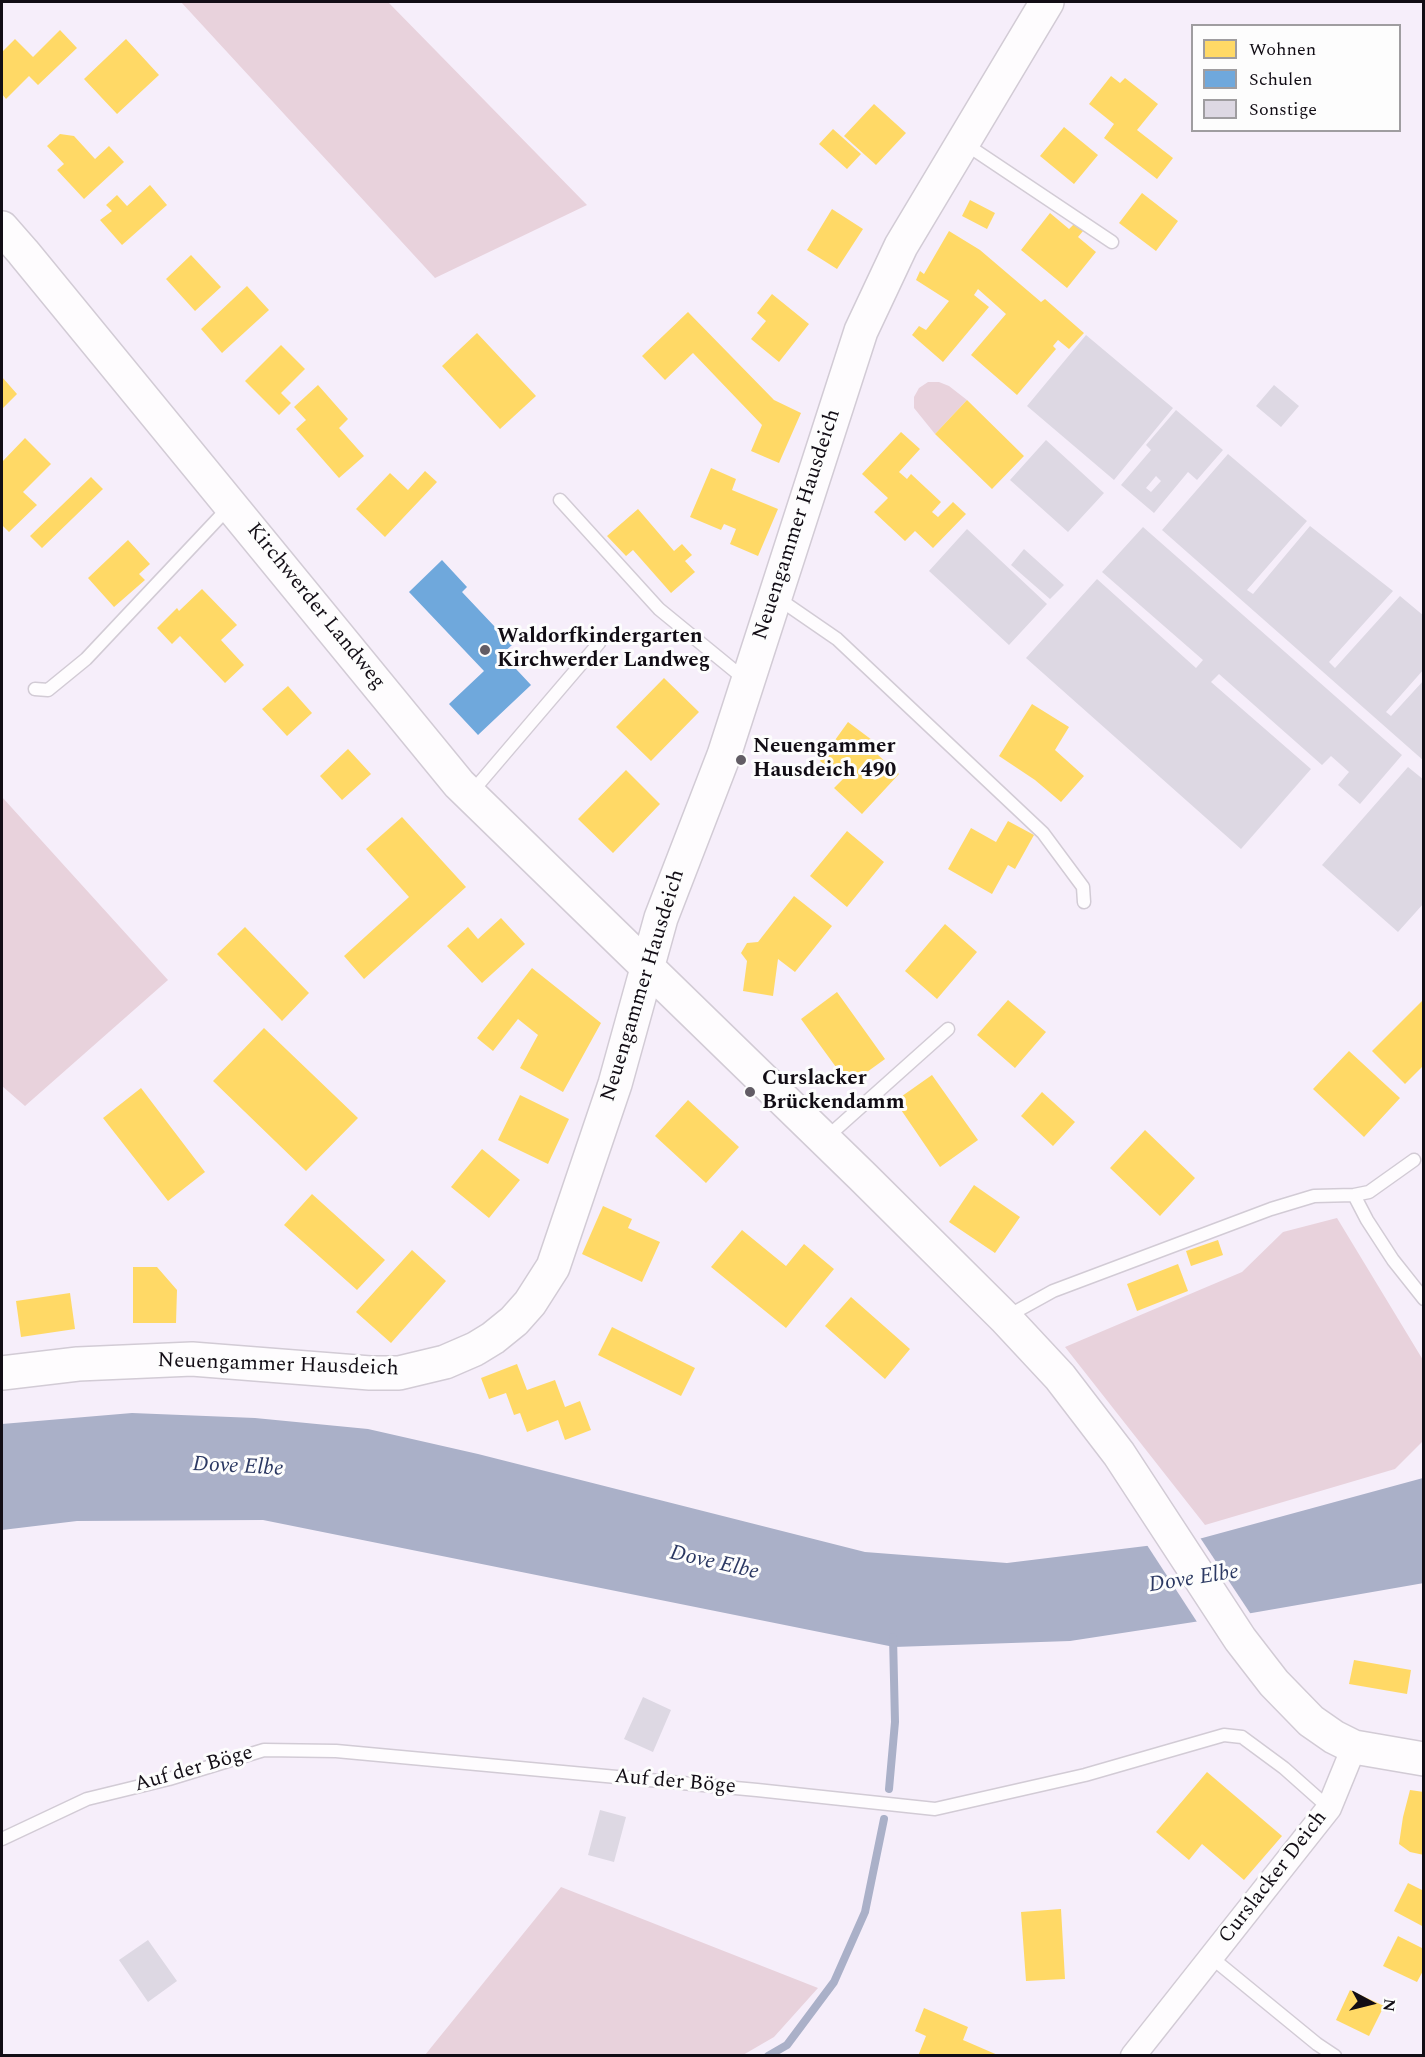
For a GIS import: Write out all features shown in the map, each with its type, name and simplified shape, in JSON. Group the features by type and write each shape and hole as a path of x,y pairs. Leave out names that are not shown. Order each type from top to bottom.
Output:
{"street":[{"name":"Neuengammer Hausdeich","path":"2,1372 78,1364 192,1359 370,1373 399,1373 445,1362 475,1349 493,1338 530,1303 553,1267 615,1084 661,918 724,754 861,331 901,246 1047,2"},
{"name":"Kirchwerder Landweg","path":"2,228 459,784 647,968"},
{"path":"647,968 1005,1318 1060,1377 1119,1454 1240,1639 1274,1683 1311,1720 1334,1737 1354,1747 1424,1759"},
{"name":"Curslacker Deich","path":"1133,2055 1329,1808 1354,1747"}],"lane":[{"path":"963,143 1112,242"},
{"path":"560,500 659,609 748,682"},
{"path":"35,689 48,690 86,659 231,505"},
{"path":"775,596 837,639 1043,833 1083,887 1084,902"},
{"path":"469,793 599,643"},
{"path":"824,1139 948,1029"},
{"path":"1005,1318 1053,1291 1271,1209 1314,1196 1354,1196 1369,1192 1414,1160"},
{"path":"1354,1196 1380,1240 1424,1299"},
{"name":"Auf der Böge","path":"2,1839 87,1799 169,1779 264,1750 336,1751 935,1809 1085,1775 1224,1735 1242,1737 1284,1768 1329,1808"},
{"path":"1212,1958 1317,2044 1335,2055"}],"shaded area":[{"path":"181,2 388,2 587,205 435,278"},
{"path":"928,382 939,382 949,386 967,400 935,434 914,408 914,397 919,388"},
{"path":"2,797 168,980 25,1106 2,1086"},
{"path":"1337,1218 1423,1360 1423,1441 1395,1469 1205,1525 1065,1347 1242,1272 1283,1232"},
{"path":"561,1887 818,1988 774,2037 743,2055 425,2055"}],"water":[{"name":"Dove Elbe","path":"132,1413 255,1418 368,1429 478,1454 865,1552 1007,1563 1195,1540 1423,1478 1424,1583 1246,1614 1070,1641 894,1647 263,1520 77,1521 2,1530 2,1424"}],"pier":[{"path":"1199,1536 1252,1616 1199,1625 1145,1542"}],"building: Wohnen":[{"path":"60,30 77,48 38,85 29,76 6,99 2,94 2,52 15,39 33,57"},
{"path":"126,39 159,75 117,114 84,79"},
{"path":"1111,76 1120,83 1125,78 1158,104 1137,130 1173,158 1157,179 1104,138 1114,124 1089,104"},
{"path":"874,104 906,133 876,165 844,136"},
{"path":"1064,127 1098,155 1074,184 1040,156"},
{"path":"833,129 861,154 847,169 819,144"},
{"path":"60,134 74,136 95,159 109,146 124,162 84,199 57,170 64,164 47,146"},
{"path":"150,185 167,205 122,245 100,220 112,211 106,205 117,195 127,206"},
{"path":"1142,193 1178,221 1156,251 1119,223"},
{"path":"970,200 995,213 987,229 962,216"},
{"path":"832,209 863,229 837,269 807,250"},
{"path":"1050,213 1069,229 1074,224 1083,231 1078,237 1096,252 1067,288 1021,250"},
{"path":"949,231 980,250 1041,302 1045,299 1084,333 1069,349 1058,340 1053,346 1056,349 1017,395 971,355 1006,314 978,289 974,295 989,307 943,362 912,335 919,326 926,330 949,301 916,280 920,271 924,274"},
{"path":"191,255 221,287 195,311 166,279"},
{"path":"247,286 269,310 222,353 201,329"},
{"path":"772,294 809,324 779,362 751,339 766,321 757,313"},
{"path":"688,312 774,400 801,413 779,463 751,451 762,425 693,353 665,380 642,356"},
{"path":"477,333 536,396 500,429 442,366"},
{"path":"281,345 305,369 281,393 291,403 279,415 245,381"},
{"path":"2,377 17,394 2,409"},
{"path":"318,385 348,419 339,428 364,456 339,478 296,429 306,420 294,407"},
{"path":"967,400 1024,456 992,489 935,434"},
{"path":"901,432 920,449 899,472 907,479 911,474 941,502 932,512 938,517 953,502 966,514 933,548 915,531 905,541 874,512 888,498 862,474"},
{"path":"25,438 51,464 23,492 37,505 9,532 2,525 2,462"},
{"path":"711,468 736,479 732,490 778,509 758,556 730,544 736,529 724,524 721,530 690,517"},
{"path":"425,471 437,482 385,537 356,509 390,473 408,490"},
{"path":"91,477 103,489 42,548 30,536"},
{"path":"638,509 674,551 682,544 692,555 685,561 695,572 671,593 633,550 626,556 607,536"},
{"path":"128,540 150,564 139,574 145,580 114,607 88,578"},
{"path":"202,589 237,625 221,640 244,665 225,683 180,636 172,644 157,628 177,608 179,611"},
{"path":"664,678 699,712 651,761 616,727"},
{"path":"288,686 312,713 287,736 262,709"},
{"path":"1032,704 1069,727 1055,750 1084,776 1061,802 1035,780 999,756"},
{"path":"848,722 872,740 867,745 899,774 862,814 834,788 844,778 820,761"},
{"path":"348,749 371,774 342,800 320,776"},
{"path":"626,770 660,804 613,853 578,819"},
{"path":"402,817 466,887 364,979 344,956 409,897 366,849"},
{"path":"1008,821 1034,835 1015,869 1008,865 992,894 948,869 971,828 996,842"},
{"path":"847,831 884,862 847,907 810,876"},
{"path":"794,896 832,926 795,972 778,959 773,996 743,991 747,961 741,953 747,943 758,942"},
{"path":"501,918 525,944 482,983 447,946 468,927 478,939"},
{"path":"945,924 977,952 937,999 905,971"},
{"path":"245,927 309,993 282,1021 217,954"},
{"path":"532,968 601,1023 563,1092 520,1068 538,1035 518,1019 493,1051 477,1038"},
{"path":"837,992 885,1059 849,1085 801,1019"},
{"path":"1424,999 1424,1065 1405,1084 1372,1051"},
{"path":"1008,1000 1046,1032 1015,1068 977,1035"},
{"path":"264,1028 358,1118 306,1171 213,1081"},
{"path":"1349,1051 1400,1098 1364,1137 1313,1089"},
{"path":"932,1075 978,1140 940,1167 895,1101"},
{"path":"141,1088 205,1172 168,1201 103,1118"},
{"path":"1042,1092 1075,1122 1053,1146 1021,1116"},
{"path":"520,1095 569,1119 548,1164 498,1140"},
{"path":"688,1100 739,1147 706,1183 655,1136"},
{"path":"1145,1130 1195,1178 1160,1216 1110,1168"},
{"path":"482,1149 520,1180 489,1218 451,1187"},
{"path":"974,1185 1020,1217 995,1253 949,1222"},
{"path":"312,1194 385,1260 357,1290 284,1225"},
{"path":"603,1206 632,1219 628,1228 660,1242 642,1282 582,1254"},
{"path":"742,1230 786,1266 804,1244 834,1269 786,1328 711,1267"},
{"path":"1218,1240 1223,1255 1191,1266 1186,1251"},
{"path":"412,1250 446,1281 391,1343 356,1312"},
{"path":"1178,1264 1188,1291 1137,1311 1127,1284"},
{"path":"133,1267 157,1267 177,1290 176,1323 133,1323"},
{"path":"70,1293 75,1329 21,1337 16,1301"},
{"path":"851,1297 910,1349 885,1379 825,1326"},
{"path":"612,1327 695,1368 681,1396 598,1355"},
{"path":"517,1364 527,1390 555,1380 565,1407 580,1401 591,1430 565,1440 558,1420 527,1432 520,1413 514,1415 506,1393 489,1399 481,1378"},
{"path":"1354,1660 1411,1670 1407,1694 1349,1684"},
{"path":"1207,1772 1282,1836 1244,1880 1202,1844 1189,1860 1156,1832"},
{"path":"1410,1790 1424,1792 1424,1855 1410,1852 1399,1844"},
{"path":"1408,1883 1424,1891 1424,1927 1394,1911"},
{"path":"1061,1909 1065,1979 1026,1981 1021,1912"},
{"path":"1398,1936 1424,1949 1424,1969 1417,1982 1383,1966"},
{"path":"1350,1990 1384,2006 1369,2036 1336,2020"},
{"path":"924,2008 968,2027 963,2040 1000,2056 918,2056 926,2036 915,2031"}],"building: Schulen":[{"name":"Waldorfkindergarten Kirchwerder Landweg","path":"442,560 467,587 462,592 512,645 502,654 531,685 478,735 449,704 484,671 409,592"}],"building: Sonstige":[{"path":"1086,335 1173,408 1114,480 1027,406"},
{"path":"1274,385 1299,406 1281,427 1256,406"},
{"path":"1176,410 1223,450 1197,480 1188,472 1154,513 1121,485 1151,450 1146,445","holes":["1156,476 1161,481 1151,492 1146,488"]},
{"path":"1046,440 1104,493 1068,532 1010,480"},
{"path":"1228,454 1307,521 1247,590 1253,594 1310,526 1393,591 1329,662 1335,668 1400,596 1424,616 1424,669 1386,712 1391,716 1424,680 1424,761 1162,530"},
{"path":"1143,527 1402,755 1360,804 1338,785 1349,772 1331,756 1322,765 1219,674 1211,682 1311,769 1241,849 1026,658 1097,579 1196,668 1203,660 1102,572"},
{"path":"967,529 1047,604 1009,645 929,571"},
{"path":"1024,549 1064,585 1050,599 1011,565"},
{"path":"1408,767 1424,780 1424,903 1398,932 1322,865"},
{"path":"643,1697 671,1710 653,1752 624,1739"},
{"path":"600,1810 626,1817 614,1862 588,1855"},
{"path":"148,1940 177,1981 148,2002 119,1960"}],"waterway":[{"path":"889,1789 895,1722 893,1637"},
{"path":"768,2056 787,2045 834,1982 865,1912 884,1819"}],"place":[{"name":"Waldorfkindergarten Kirchwerder Landweg","path":"485,650"},
{"name":"Neuengammer Hausdeich 490","path":"741,760"},
{"name":"Curslacker Brückendamm","path":"750,1092"}]}
